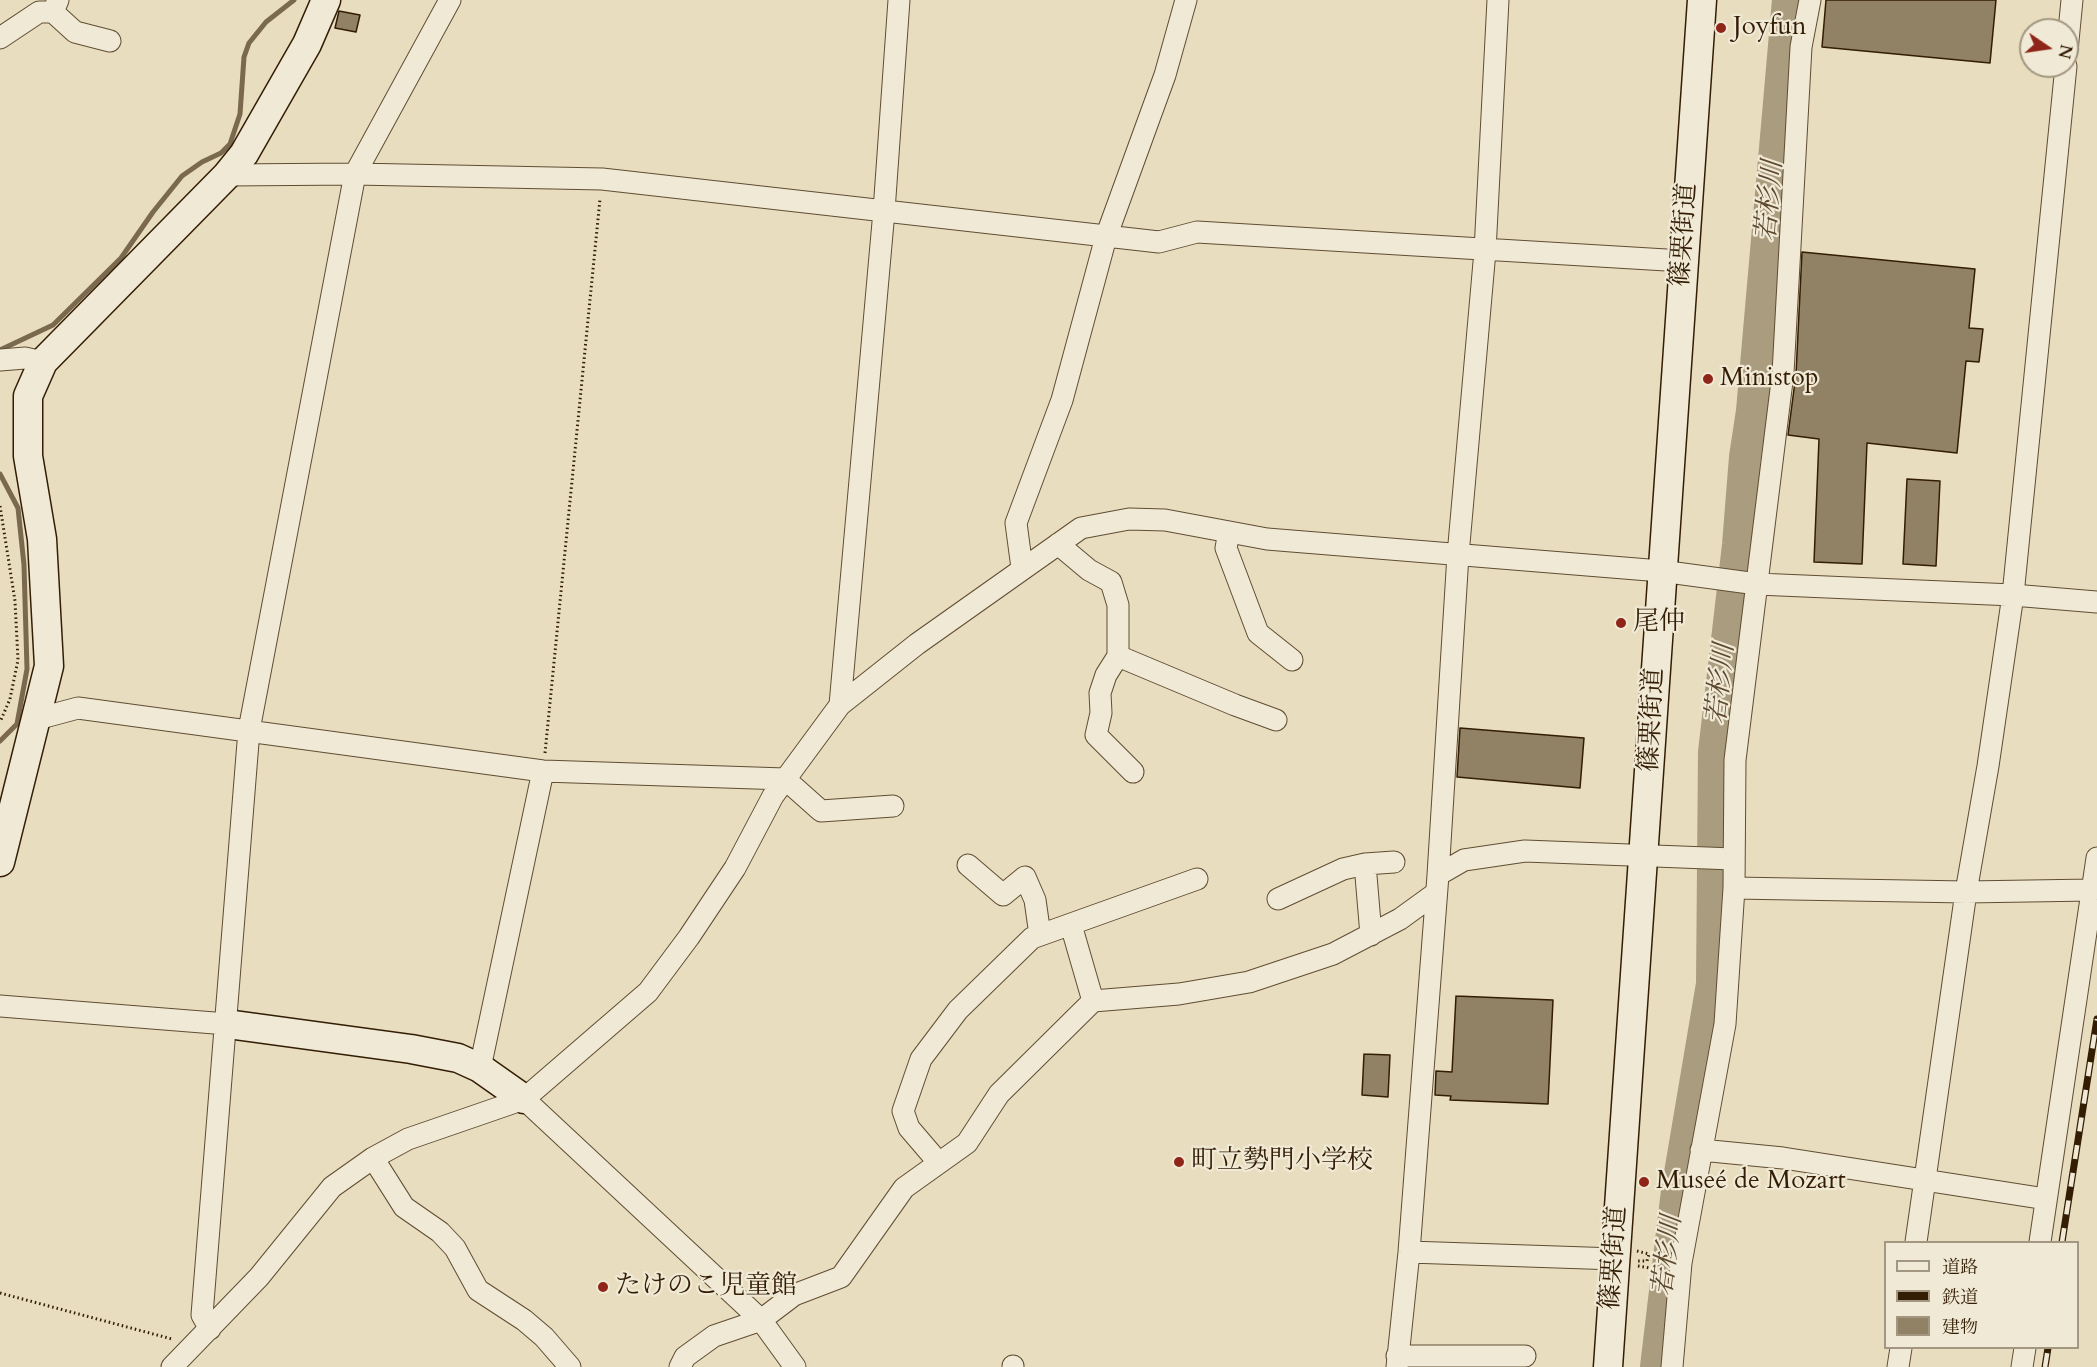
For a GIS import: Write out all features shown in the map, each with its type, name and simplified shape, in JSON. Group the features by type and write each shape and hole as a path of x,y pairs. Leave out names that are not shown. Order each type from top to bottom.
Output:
{"main road":[{"path":"0,862 49,666 42,539 28,456 26,417 28,396 43,362 227,175 244,153 290,74 326,0"},
{"name":"篠栗街道","path":"1608,1367 1624,1258 1642,857 1652,759 1661,571 1702,0"},
{"path":"227,1024 411,1048 458,1058 480,1068 524,1099"}],"street":[{"path":"210,1329 202,1315 249,730 355,174 450,0"},
{"path":"840,705 884,211 899,0"},
{"path":"1022,568 1016,523 1062,400 1106,237 1165,75 1186,0"},
{"path":"1498,0 1485,251 1458,555 1437,884 1409,1252 1397,1361 1525,1356"},
{"path":"1672,1367 1681,1273 1725,1024 1734,888 1735,760 1783,373 1801,47 1810,0"},
{"path":"2070,18 2072,0"},
{"path":"0,38 39,12 56,6 75,32 110,41"},
{"path":"1916,1241 1966,892 1988,766 2013,595 2065,78"},
{"path":"227,175 355,174 602,179 1159,242 1197,232 1485,251 1683,261"},
{"path":"0,360 25,358 43,362"},
{"path":"172,1367 259,1277 332,1187 373,1158 408,1139 524,1099 648,992 689,937 735,868 773,796 840,705 917,644 1081,528 1129,519 1165,520 1267,539 1661,571 1757,584 2013,595 2097,602"},
{"path":"1229,532 1226,548 1258,633 1292,660"},
{"path":"1058,544 1089,570 1111,582 1118,605 1118,656 1106,675 1100,693 1101,713 1096,735 1133,772"},
{"path":"1118,656 1234,705 1276,720"},
{"path":"37,719 78,708 543,771 785,779 821,812 893,806"},
{"path":"480,1068 543,771"},
{"path":"680,1367 685,1357 714,1336 761,1320 794,1295 842,1277 904,1188 967,1143 999,1094 1093,1001 1179,994 1249,982 1333,954 1400,919 1464,860 1525,851 1733,859"},
{"path":"2040,1241 2097,858"},
{"path":"1278,899 1343,868 1394,862"},
{"path":"1365,864 1371,935"},
{"path":"968,866 1003,895 1025,877 1035,900 1040,935"},
{"path":"939,1163 909,1128 903,1111 921,1059 958,1010 1025,944 1040,935 1197,879"},
{"path":"1734,888 1966,892 2091,891"},
{"path":"1071,925 1093,1001"},
{"path":"0,1006 227,1024"},
{"path":"524,1099 761,1320 795,1367"},
{"path":"1701,1150 1783,1158 2046,1199"},
{"path":"373,1158 404,1207 440,1232 455,1248 478,1290 524,1320 544,1337 570,1367"},
{"path":"1409,1252 1624,1258"},
{"path":"1898,1367 1901,1349"},
{"path":"2022,1367 2025,1349"}],"path":[{"path":"543,771 602,179"},
{"path":"0,507 15,601 18,660 10,699 0,722"},
{"path":"1649,1254 1647,1261 1624,1258 1649,1254"},
{"path":"1624,1258 1681,1273"},
{"path":"0,1293 194,1344"}],"building":[{"path":"1826,0 1996,0 1990,63 1822,47"},
{"path":"339,11 360,15 356,32 335,28"},
{"path":"1802,252 1975,269 1969,328 1983,329 1979,362 1966,361 1957,453 1867,443 1862,564 1814,562 1819,439 1788,435 1796,374"},
{"path":"1907,479 1940,481 1936,566 1903,564"},
{"path":"1460,728 1584,738 1580,788 1457,777"},
{"path":"1456,996 1553,1000 1548,1104 1450,1100 1451,1096 1435,1095 1436,1071 1452,1072"},
{"path":"1364,1054 1390,1055 1388,1097 1362,1095"}],"waterway":[{"path":"0,350 53,325 121,258 182,176 202,162 221,153 230,144 240,114 244,57 249,43 266,22 294,0"},
{"name":"若杉川","path":"1656,1367 1677,1191 1712,984 1714,752 1738,545 1745,457 1752,411 1788,0"},
{"path":"0,474 18,508 24,565 27,669 17,724 0,741"}],"railway":[{"path":"2062,1241 2097,1019"},
{"path":"2045,1367 2048,1349"}],"place":[{"name":"Joyfun","path":"1721,28"},
{"name":"Ministop","path":"1708,379"},
{"name":"尾仲","path":"1621,623"},
{"name":"町立勢門小学校","path":"1179,1162"},
{"name":"Museé de Mozart","path":"1644,1182"},
{"name":"たけのこ児童館","path":"603,1287"}]}
